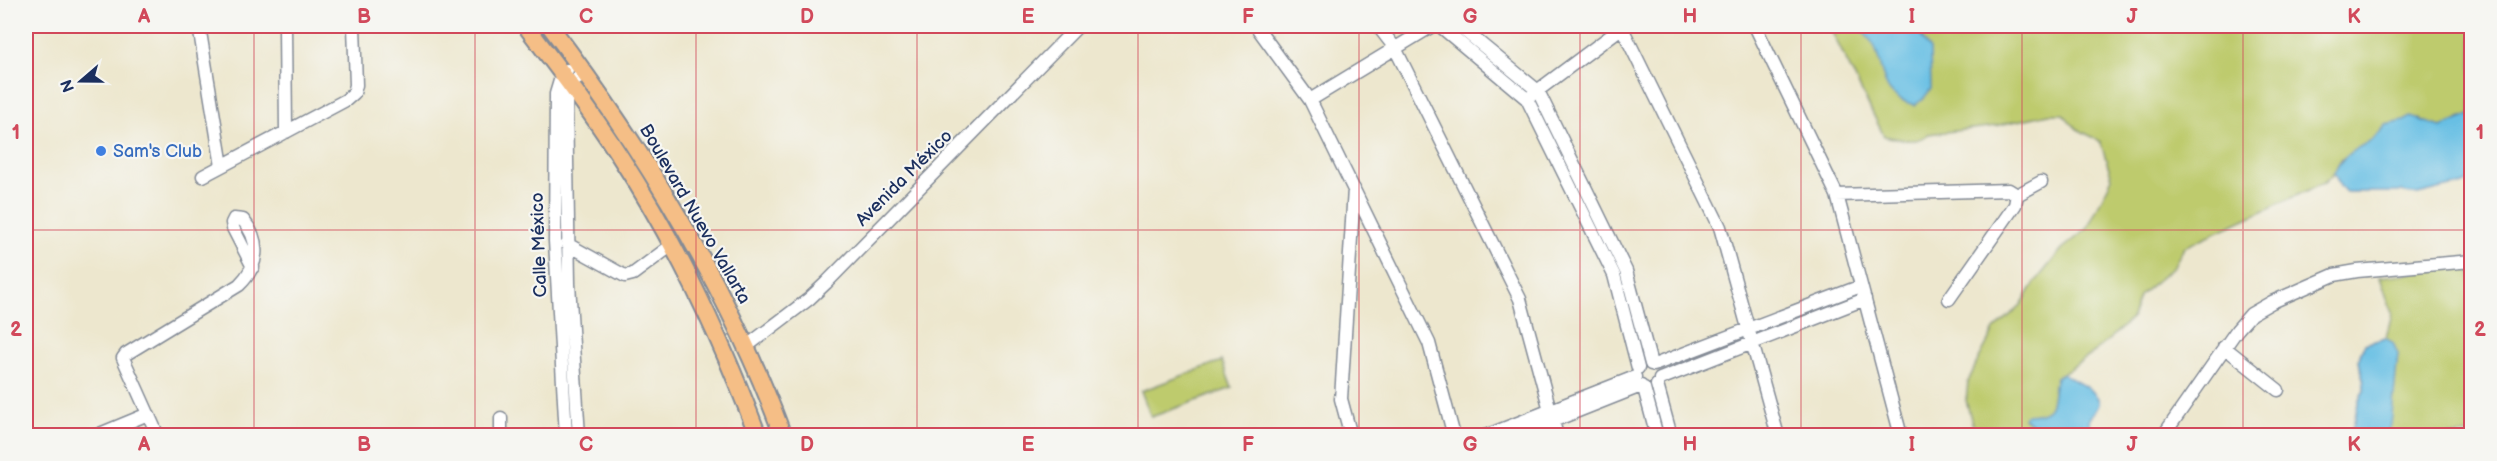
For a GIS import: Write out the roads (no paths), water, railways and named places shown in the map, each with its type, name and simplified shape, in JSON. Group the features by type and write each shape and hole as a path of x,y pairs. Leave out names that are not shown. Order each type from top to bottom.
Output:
{"main road":[{"name":"Boulevard Nuevo Vallarta","path":"526,26 619,155 672,245 723,350 758,435"},
{"name":"Boulevard Nuevo Vallarta","path":"550,26 581,67 673,207 747,346 783,435"}],"street":[{"path":"199,26 222,166"},
{"path":"285,26 286,132"},
{"path":"203,176 346,100 354,93 356,85 354,26"},
{"name":"Avenida México","path":"747,346 809,299 826,283 1078,26"},
{"path":"1256,26 1310,99 1354,188 1429,343 1454,435"},
{"path":"1378,26 1395,48 1520,299 1557,435"},
{"path":"1310,99 1432,26"},
{"path":"1440,26 1527,99 1614,275 1640,380 1657,435"},
{"path":"1459,26 1538,91 1626,271 1653,365 1659,371 1658,382 1671,435"},
{"path":"1527,99 1622,26 1720,226 1778,435"},
{"path":"1755,26 1837,195 1901,435"},
{"path":"565,79 581,67"},
{"name":"Calle México","path":"565,79 567,244 579,435"},
{"name":"Calle México","path":"565,79 556,94 555,242 566,435"},
{"path":"2017,195 2041,182"},
{"path":"1351,435 1341,399 1354,188"},
{"path":"1837,195 2009,190 2017,195"},
{"path":"1949,299 2015,205 2017,195"},
{"path":"567,244 625,276 633,273 672,245"},
{"path":"2163,435 2224,347 2251,314 2271,302 2334,275 2472,261"},
{"path":"158,435 123,358 239,285 249,276 253,267"},
{"path":"1485,435 1552,415 1640,380 1653,365 1861,286"},
{"path":"1640,380 1658,382 1865,299"},
{"path":"2224,347 2278,390"},
{"path":"95,435 148,414"},
{"path":"1515,435 1552,415"},
{"path":"501,418 501,435"}],"water":[{"path":"1857,26 1922,26 1921,36 1930,50 1931,89 1923,99 1915,105 1895,96 1886,84 1874,45"},
{"path":"2471,115 2471,180 2418,195 2401,192 2346,192 2340,186 2334,173 2339,164 2345,157 2373,139 2386,125 2411,117 2441,127"},
{"path":"2386,338 2393,343 2398,354 2391,425 2385,435 2349,435 2364,391 2359,363 2361,351 2365,344"},
{"path":"2063,373 2091,391 2098,399 2099,404 2089,421 2091,427 2087,435 2077,432 2044,433 2024,418 2026,415 2044,412 2048,409 2051,405 2056,377"}],"place":[{"name":"Sam's Club","path":"101,151"}]}
